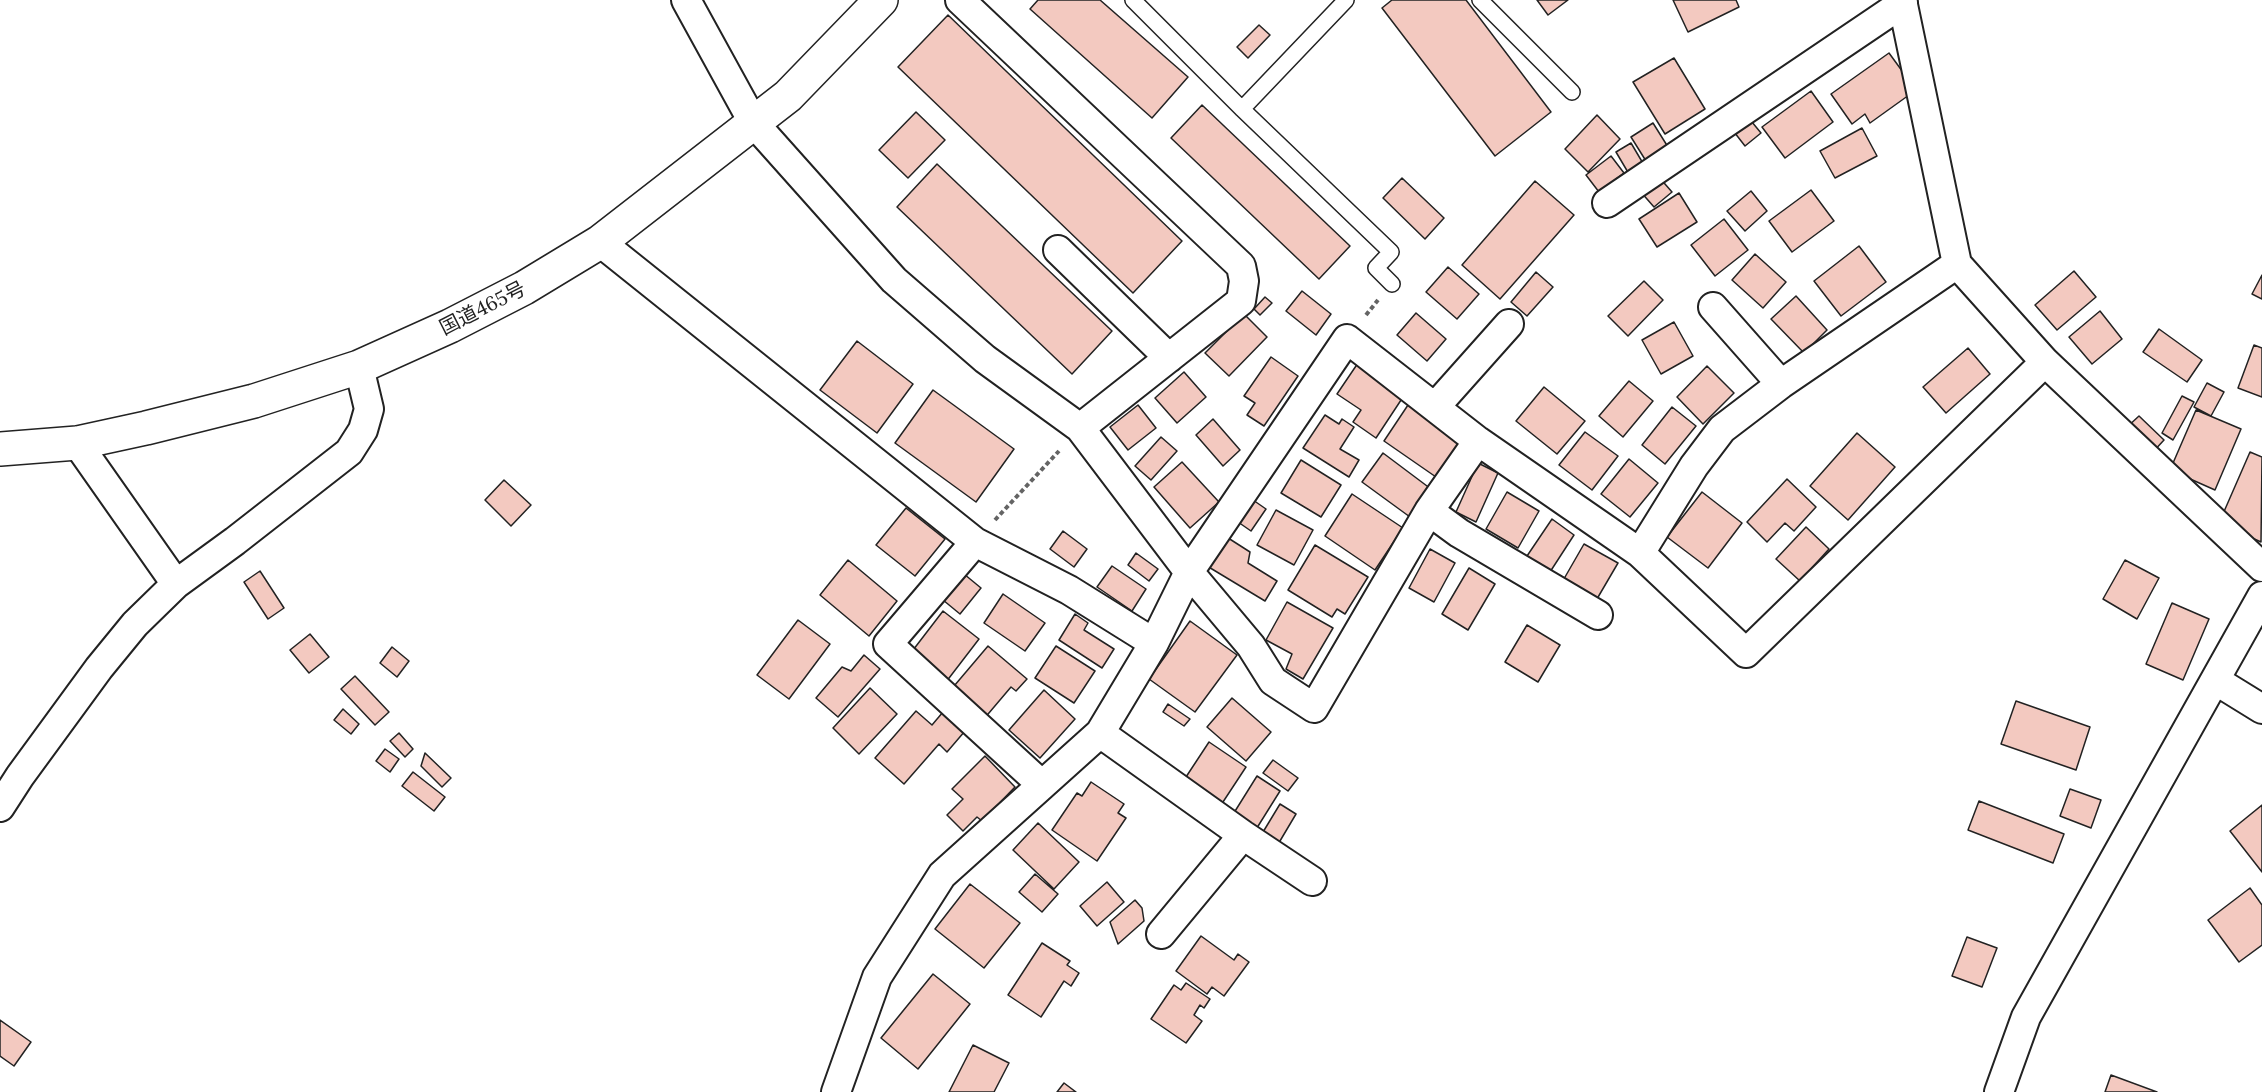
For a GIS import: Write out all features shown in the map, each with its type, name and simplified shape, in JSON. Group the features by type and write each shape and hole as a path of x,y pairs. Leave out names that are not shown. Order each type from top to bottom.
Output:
{"highway":[{"name":"国道465号","path":"0,449 77,442 146,428 254,401 359,367 503,299 600,242 788,96 881,0"}],"street":[{"path":"686,0 753,123 894,280 986,359 1080,428 1189,572 1251,646 1273,681 1314,708 1429,511 1478,441"},
{"path":"960,0 1241,266 1244,281 1241,301 1080,428"},
{"path":"1607,202 1902,2 1957,264 2044,362 2262,567"},
{"path":"600,242 975,542 1069,590 1154,643"},
{"path":"1058,250 1169,358"},
{"path":"1640,553 1694,466 1722,429 1781,384 1957,264"},
{"path":"1713,307 1781,384"},
{"path":"1435,407 1509,324"},
{"path":"836,1092 877,977 942,875 1100,733 1154,643 1189,572 1347,339 1478,441 1640,553 1746,653 2044,362"},
{"path":"0,807 99,668 135,624 176,584 349,452 363,430 369,409 359,367"},
{"path":"77,442 176,584"},
{"path":"1429,511 1459,533 1598,615"},
{"path":"975,542 888,644 1041,784"},
{"path":"1999,1092 2026,1017 2262,596"},
{"path":"2215,680 2262,709"},
{"path":"1100,733 1312,881"},
{"path":"1161,934 1243,835"}],"lane":[{"path":"1133,0 1242,109 1391,252 1376,268 1392,284"},
{"path":"1480,0 1572,92"},
{"path":"1242,109 1345,1"}],"path":[{"path":"975,542 1080,428"}],"building":[{"path":"1038,0 1100,0 1188,77 1152,118 1030,9"},
{"path":"1392,0 1466,0 1551,112 1495,156 1382,8"},
{"path":"1537,0 1568,0 1548,15"},
{"path":"1673,0 1736,0 1739,7 1688,32"},
{"path":"948,15 1182,241 1133,293 898,67"},
{"path":"1259,25 1270,35 1248,58 1237,47"},
{"path":"1889,53 1916,90 1870,123 1865,114 1852,124 1831,94"},
{"path":"1674,58 1705,109 1665,134 1633,82"},
{"path":"1811,91 1833,122 1785,158 1762,127"},
{"path":"1202,105 1350,246 1319,279 1171,138"},
{"path":"916,112 945,140 908,178 879,150"},
{"path":"1597,115 1620,139 1588,172 1565,149"},
{"path":"1747,116 1761,133 1745,146 1731,128"},
{"path":"1653,123 1668,147 1646,161 1631,137"},
{"path":"1862,128 1877,156 1835,178 1820,151"},
{"path":"1631,143 1644,165 1629,174 1616,152"},
{"path":"1611,156 1624,173 1599,192 1586,175"},
{"path":"937,164 1112,331 1072,374 897,207"},
{"path":"1658,176 1672,192 1654,207 1640,191"},
{"path":"1402,178 1444,218 1425,239 1383,198"},
{"path":"1535,181 1574,215 1500,299 1462,265"},
{"path":"1811,190 1834,221 1792,252 1769,221"},
{"path":"1751,191 1767,211 1745,231 1727,211"},
{"path":"1679,193 1697,222 1657,247 1639,219"},
{"path":"1724,219 1748,250 1715,276 1691,245"},
{"path":"1859,246 1886,282 1841,316 1814,281"},
{"path":"1755,254 1786,282 1763,308 1732,280"},
{"path":"1448,267 1479,294 1457,319 1426,292"},
{"path":"2074,271 2096,297 2057,330 2035,305"},
{"path":"1536,272 1553,287 1527,316 1511,302"},
{"path":"2262,275 2262,299 2252,294"},
{"path":"1644,281 1663,300 1628,336 1608,316"},
{"path":"1302,291 1331,314 1316,335 1286,311"},
{"path":"1796,296 1827,330 1804,353 1771,319"},
{"path":"1265,297 1272,303 1260,315 1254,309"},
{"path":"2100,311 2122,339 2092,364 2069,337"},
{"path":"1416,313 1446,339 1427,361 1397,335"},
{"path":"1244,314 1267,337 1229,376 1205,353"},
{"path":"1674,322 1693,356 1661,374 1642,340"},
{"path":"2159,329 2202,360 2187,382 2143,352"},
{"path":"857,341 913,384 877,433 820,390"},
{"path":"2254,345 2262,348 2262,397 2238,388"},
{"path":"1968,348 1990,374 1946,413 1923,387"},
{"path":"1271,357 1298,376 1264,426 1247,415 1255,403 1244,396"},
{"path":"1358,363 1405,394 1376,438 1353,422 1361,410 1337,394"},
{"path":"1707,366 1734,393 1703,424 1677,397"},
{"path":"1184,372 1206,397 1177,423 1155,398"},
{"path":"1629,381 1653,401 1623,437 1599,416"},
{"path":"2207,383 2224,392 2211,416 2194,407"},
{"path":"1544,387 1585,421 1557,454 1516,421"},
{"path":"933,390 1014,449 976,502 895,443"},
{"path":"2182,396 2194,402 2173,440 2162,433"},
{"path":"1138,405 1156,428 1128,450 1110,427"},
{"path":"1408,405 1460,442 1436,477 1384,441"},
{"path":"1672,407 1696,426 1665,464 1642,445"},
{"path":"2196,410 2241,429 2215,490 2170,470"},
{"path":"1325,415 1339,424 1342,419 1354,427 1340,449 1359,460 1349,477 1303,448"},
{"path":"2139,416 2164,440 2152,453 2126,428"},
{"path":"1213,419 1240,450 1223,466 1196,435"},
{"path":"1585,432 1618,456 1592,490 1559,465"},
{"path":"1857,433 1895,467 1848,520 1810,486"},
{"path":"1161,437 1177,451 1151,480 1135,466"},
{"path":"2250,452 2262,457 2261,542 2219,523"},
{"path":"1383,453 1431,489 1410,517 1362,482"},
{"path":"1629,459 1658,483 1630,517 1601,494"},
{"path":"1301,460 1341,485 1321,517 1281,493"},
{"path":"1182,462 1219,502 1190,528 1154,487"},
{"path":"1478,463 1498,473 1476,522 1456,512"},
{"path":"1787,479 1816,507 1794,531 1785,523 1767,542 1747,522"},
{"path":"504,480 531,505 511,526 485,500"},
{"path":"1507,492 1539,511 1518,548 1486,529"},
{"path":"1702,492 1742,523 1708,568 1667,537"},
{"path":"1352,494 1403,528 1375,570 1325,536"},
{"path":"1253,500 1266,509 1251,531 1238,522"},
{"path":"906,508 945,539 915,576 876,545"},
{"path":"1276,510 1313,530 1294,565 1257,545"},
{"path":"1552,519 1574,535 1550,572 1527,556"},
{"path":"1806,527 1829,549 1800,581 1776,559"},
{"path":"1063,531 1087,549 1074,567 1050,549"},
{"path":"1225,536 1250,552 1248,563 1277,581 1265,601 1207,566"},
{"path":"1584,544 1618,563 1594,604 1561,584"},
{"path":"1315,545 1368,577 1345,614 1337,609 1332,617 1288,590"},
{"path":"1430,549 1455,563 1434,602 1409,588"},
{"path":"1136,553 1158,569 1149,581 1128,565"},
{"path":"848,560 897,601 869,636 820,595"},
{"path":"2125,560 2159,578 2137,619 2103,599"},
{"path":"1112,566 1146,589 1132,611 1097,587"},
{"path":"1469,568 1495,584 1468,630 1442,614"},
{"path":"260,571 284,608 268,619 244,582"},
{"path":"964,574 981,588 960,614 943,600"},
{"path":"1003,594 1045,623 1025,651 984,623"},
{"path":"1287,602 1333,628 1303,679 1286,669 1292,654 1266,640"},
{"path":"2172,603 2209,619 2183,680 2146,664"},
{"path":"943,611 979,639 946,682 910,654"},
{"path":"1075,614 1088,623 1084,630 1114,649 1102,668 1059,640"},
{"path":"798,620 830,644 789,699 757,675"},
{"path":"1190,621 1237,655 1195,712 1149,679"},
{"path":"1527,625 1560,645 1538,682 1505,662"},
{"path":"310,634 329,657 309,673 290,650"},
{"path":"988,646 1027,679 1016,691 1011,687 983,720 949,692"},
{"path":"1056,646 1095,671 1074,703 1035,678"},
{"path":"392,647 409,661 397,677 380,663"},
{"path":"864,655 880,669 838,717 816,698 842,667 851,671"},
{"path":"355,676 389,712 375,725 341,689"},
{"path":"870,688 897,714 859,754 833,728"},
{"path":"1044,690 1075,719 1040,758 1009,730"},
{"path":"1232,698 1271,732 1246,761 1207,727"},
{"path":"2016,701 2090,727 2076,770 2001,744"},
{"path":"1168,704 1190,719 1184,726 1163,712"},
{"path":"343,709 359,724 351,734 334,720"},
{"path":"916,711 932,725 943,712 965,731 947,752 939,744 904,784 875,758"},
{"path":"399,733 413,749 405,757 390,741"},
{"path":"1209,742 1246,767 1221,805 1184,780"},
{"path":"385,749 399,759 390,772 376,761"},
{"path":"425,753 451,778 442,787 421,766"},
{"path":"985,756 1015,787 982,821 977,817 963,831 947,815 963,799 952,789"},
{"path":"1273,760 1298,778 1288,791 1263,773"},
{"path":"413,772 445,797 434,811 402,786"},
{"path":"1257,776 1280,791 1255,831 1232,816"},
{"path":"1091,782 1124,804 1118,813 1126,818 1097,861 1052,830 1077,793 1082,796"},
{"path":"2070,789 2101,800 2091,828 2060,816"},
{"path":"1979,801 2064,834 2053,863 1968,830"},
{"path":"1280,804 1296,814 1277,846 1260,837"},
{"path":"2262,805 2262,872 2230,831"},
{"path":"1038,823 1079,862 1054,889 1013,850"},
{"path":"1035,874 1058,894 1042,912 1019,892"},
{"path":"1107,882 1124,902 1097,926 1080,906"},
{"path":"970,884 1020,923 984,968 935,929"},
{"path":"2250,888 2262,905 2262,945 2239,962 2208,920"},
{"path":"1135,900 1142,908 1144,921 1118,944 1110,922"},
{"path":"1201,936 1234,960 1238,954 1249,962 1224,996 1212,987 1207,994 1176,971"},
{"path":"1967,937 1997,948 1982,987 1952,976"},
{"path":"1042,943 1070,961 1067,965 1079,973 1071,986 1064,981 1041,1017 1008,995"},
{"path":"933,974 970,1004 918,1069 881,1038"},
{"path":"1186,983 1210,999 1204,1008 1200,1005 1194,1015 1202,1021 1186,1043 1151,1019 1174,985 1181,990"},
{"path":"0,1020 31,1042 14,1066 0,1056"},
{"path":"973,1045 1009,1063 994,1092 949,1092"},
{"path":"2111,1075 2157,1092 2105,1092"},
{"path":"1064,1083 1076,1092 1057,1092"}]}
